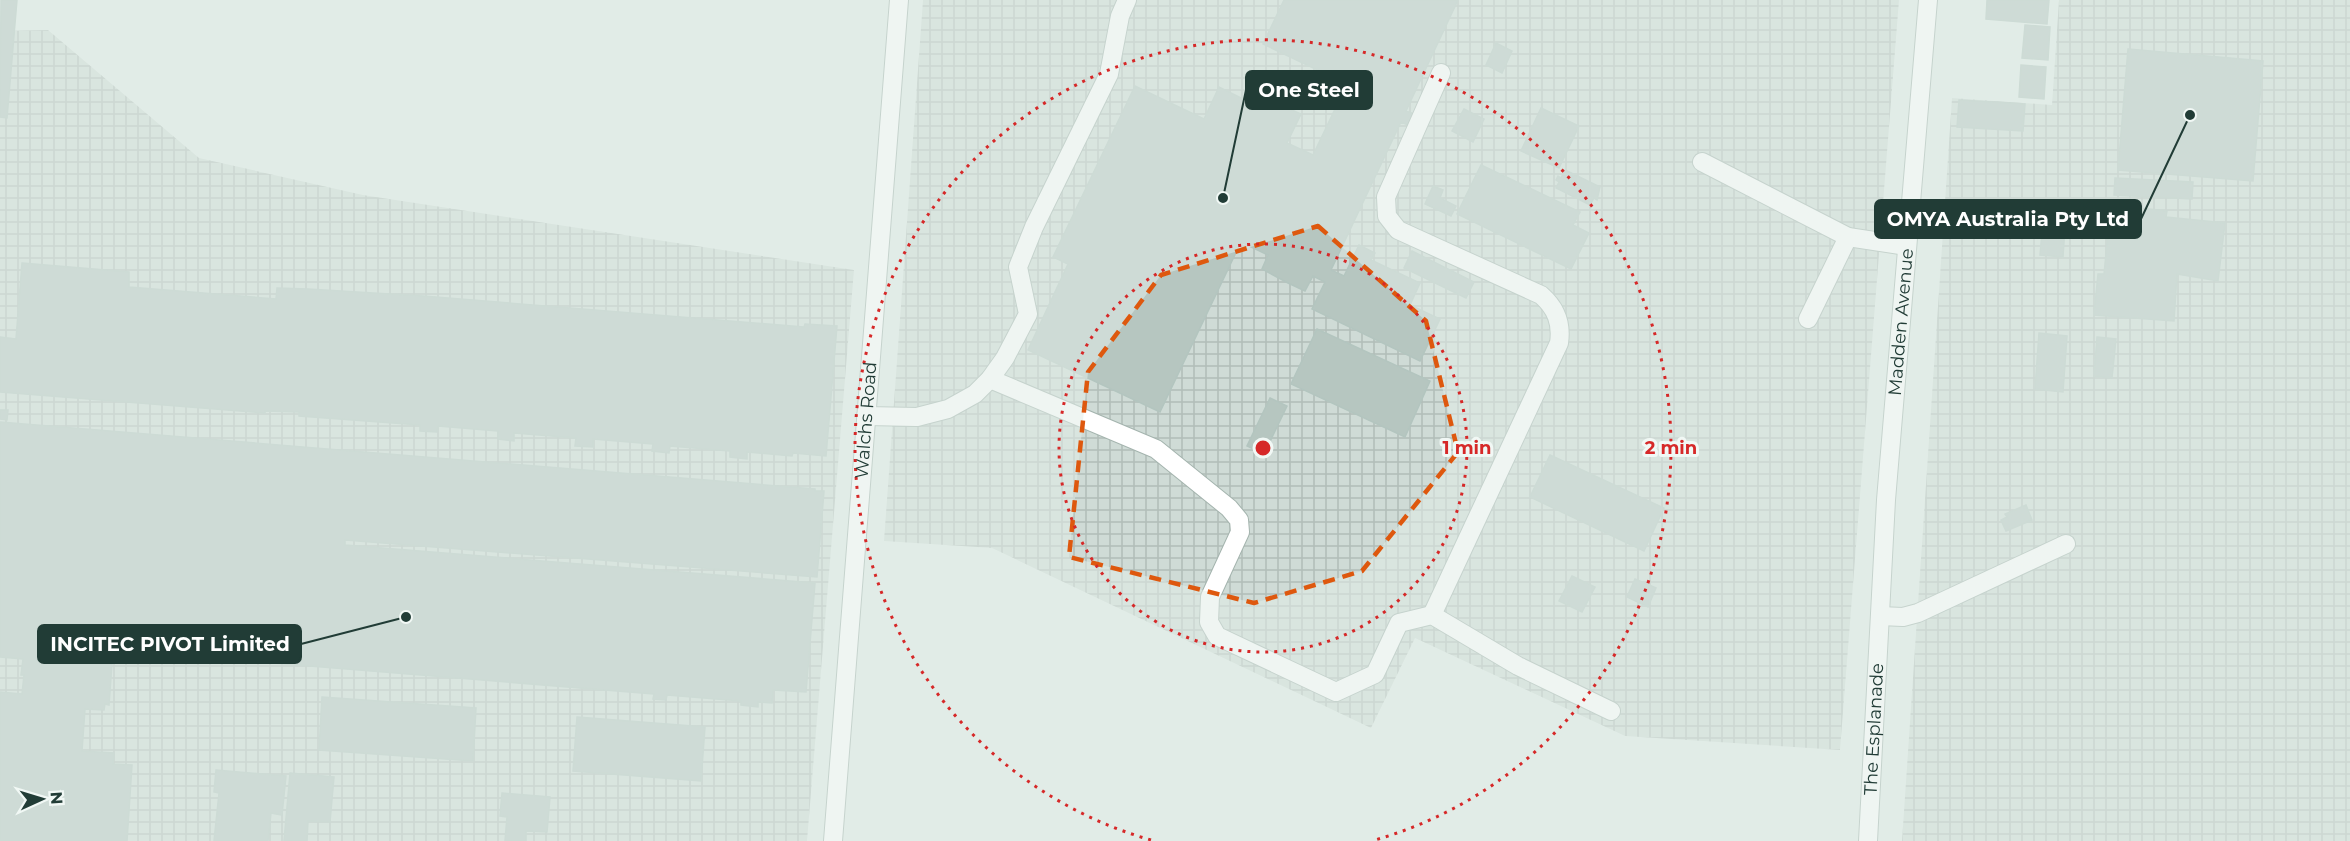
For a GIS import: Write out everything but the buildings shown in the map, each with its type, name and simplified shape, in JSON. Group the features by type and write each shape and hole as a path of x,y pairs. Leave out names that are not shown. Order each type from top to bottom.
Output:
{"street":[{"name":"Walchs Road","path":"833,841 899,0"},
{"path":"866,416 902,418 933,414 962,402 990,379 1005,358 1028,314 1018,267 1034,227 1109,74 1120,16 1127,0"},
{"name":"Madden Avenue","path":"1886,500 1928,0"},
{"path":"1432,615 1559,343 1560,334 1560,325 1553,308 1541,296 1398,230 1387,216 1386,197 1441,73"},
{"path":"1702,162 1848,237 1907,246"},
{"path":"1808,319 1848,237"},
{"path":"990,379 1156,449 1229,508 1239,520 1240,531 1210,597 1209,622 1217,636 1336,693 1375,674 1399,623 1432,615 1518,666 1611,711"},
{"name":"The Esplanade","path":"1868,841 1886,500"},
{"path":"1880,615 1903,617 1918,613 2066,544"}],"highlighted area":[{"path":"1318,226 1426,321 1458,452 1362,571 1254,603 1069,557 1088,372 1161,275"}],"shaded area":[{"path":"923,0 1899,0 1840,750 1625,736 1415,638 1371,728 992,548 884,541"},
{"path":"2059,0 2350,0 2350,841 1902,841 1952,98 2052,105"},
{"path":"48,30 199,158 363,195 854,270 807,841 0,841 0,31"}],"place":[{"name":"OMYA Australia Pty Ltd","path":"2190,115"},
{"name":"One Steel","path":"1223,198"},
{"name":"INCITEC PIVOT Limited","path":"406,617"}]}
